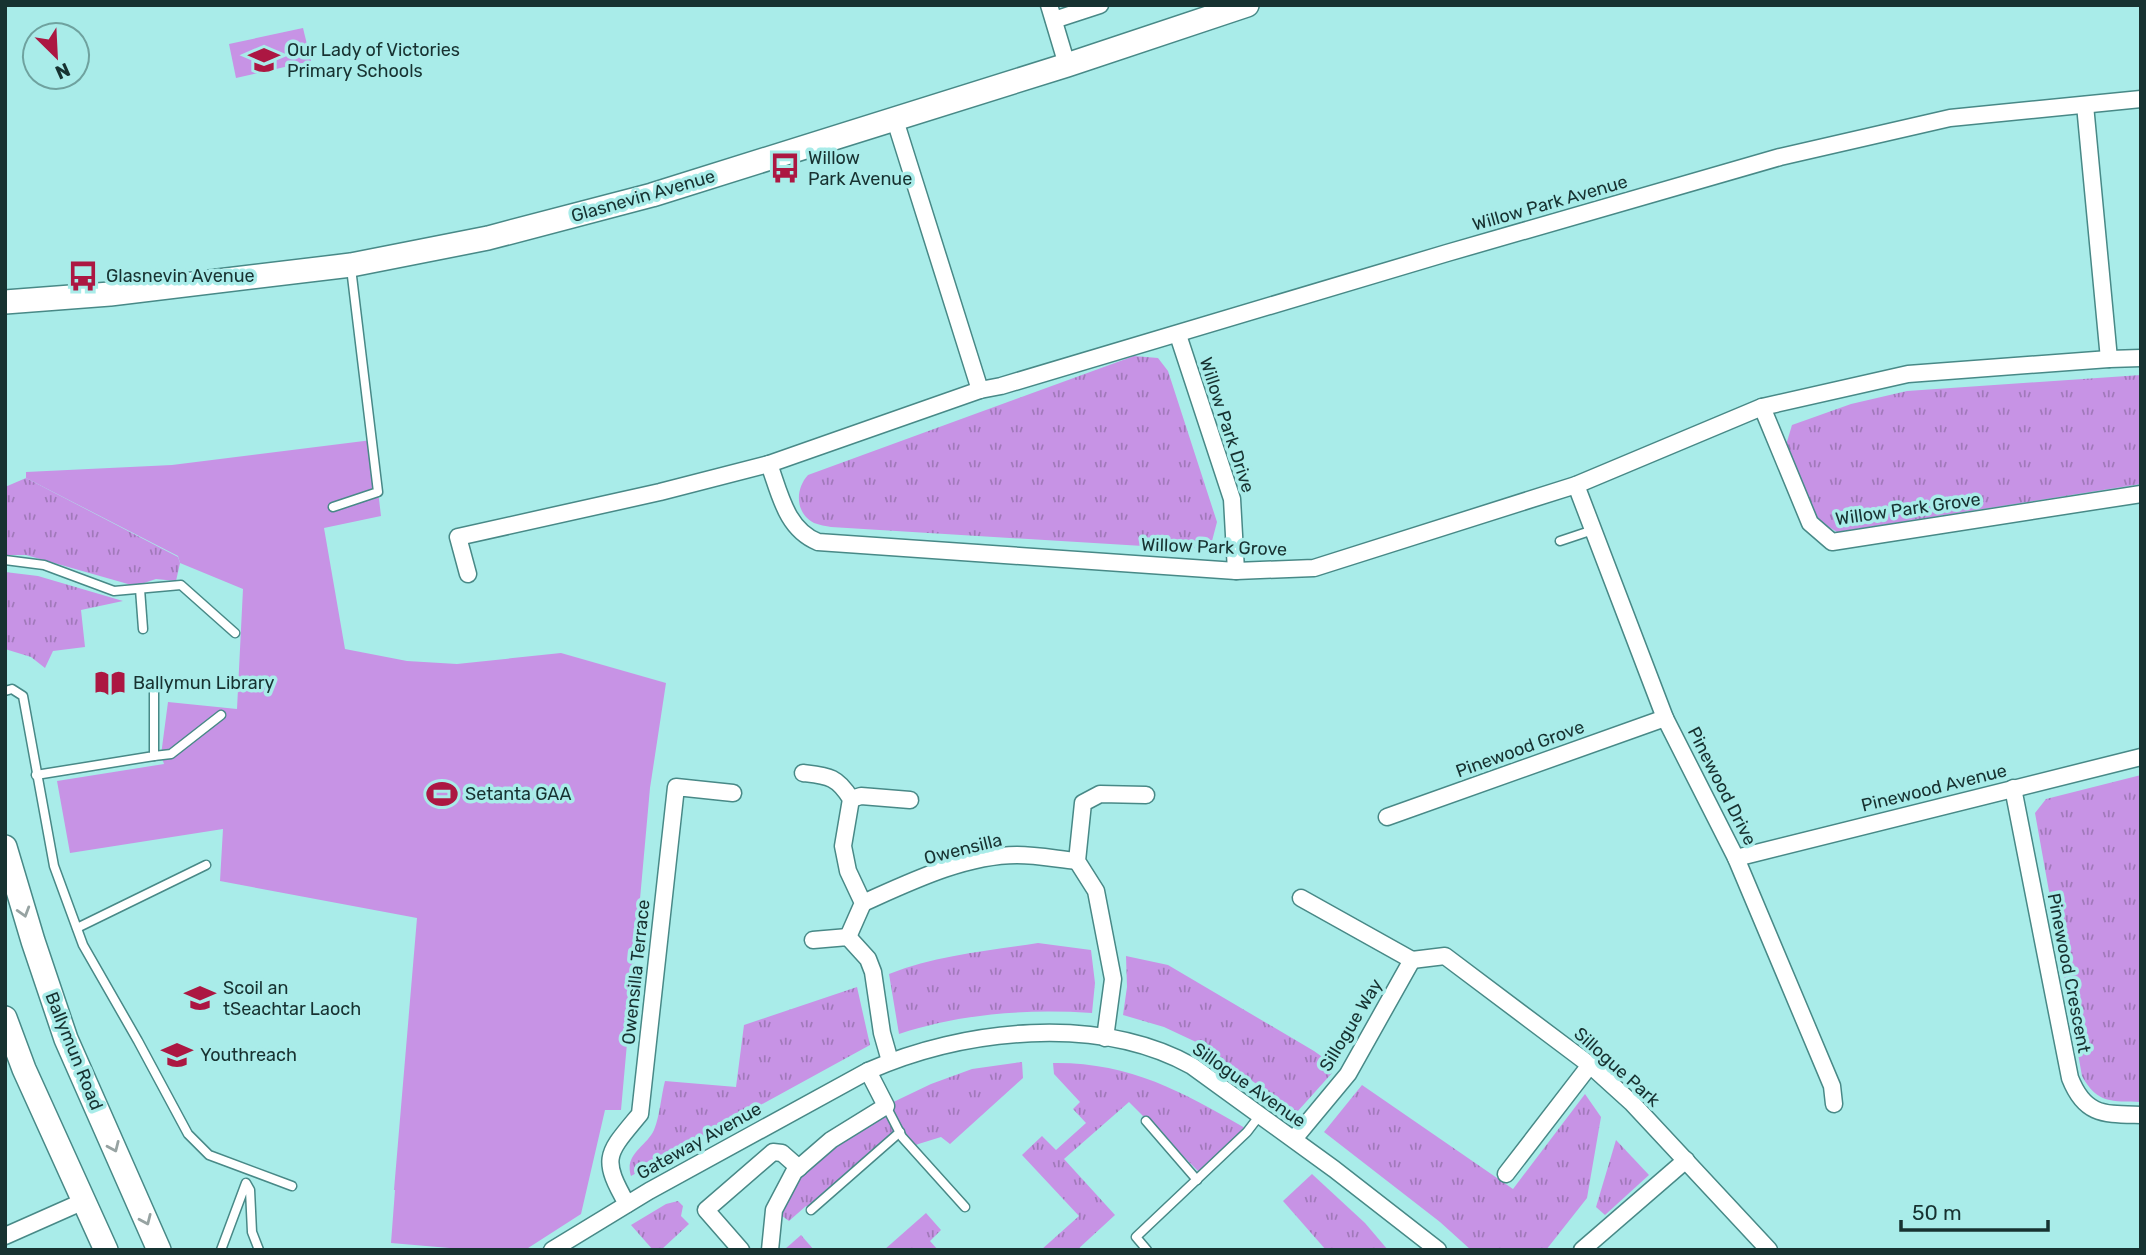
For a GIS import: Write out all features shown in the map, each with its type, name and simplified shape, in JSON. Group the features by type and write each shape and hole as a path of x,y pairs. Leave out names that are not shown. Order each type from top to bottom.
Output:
{"main road":[{"name":"Glasnevin Avenue","path":"5,302 123,292 351,265 464,244 652,195 1067,65 1220,9 1247,5"},
{"name":"Ballymun Road","path":"5,847 66,1039 159,1250"},
{"path":"5,1018 24,1069 106,1250"}],"street":[{"path":"1067,65 1051,12 1100,5"},
{"name":"Willow Park Avenue","path":"468,574 458,537 660,492 769,464 980,390 1178,335 1447,253 1780,157 1950,118 2141,99"},
{"path":"2085,105 2109,359"},
{"path":"895,120 980,390"},
{"name":"Willow Park Drive","path":"1178,335 1232,499 1236,571"},
{"name":"Willow Park Grove","path":"769,464 789,519 805,537 818,542 1236,571 1314,568 1576,485 1762,407 1908,374 2141,358"},
{"name":"Willow Park Grove","path":"1762,407 1810,523 1832,542 2141,494"},
{"name":"Pinewood Drive","path":"1576,485 1665,718 1736,858 1832,1086 1834,1104"},
{"name":"Pinewood Grove","path":"1387,817 1665,718"},
{"name":"Pinewood Avenue","path":"1736,858 2141,757"},
{"path":"803,773 829,776 842,785 851,799 843,846 848,871 863,903 848,937"},
{"name":"Owensilla Terrace","path":"627,1204 612,1178 609,1165 615,1146 640,1114 676,787 733,793"},
{"name":"Pinewood Crescent","path":"2013,788 2076,1095 2088,1107 2114,1114 2141,1115"},
{"path":"1105,1038 1113,979 1096,891 1077,861 1083,803 1100,794 1146,795"},
{"path":"851,799 861,796 910,800"},
{"name":"Owensilla","path":"863,903 941,871 978,861 1016,855 1077,861"},
{"path":"1301,898 1412,960"},
{"path":"813,940 848,937"},
{"path":"848,937 867,959 873,972 882,1033 890,1061"},
{"name":"Sillogue Park","path":"1412,960 1445,956 1590,1065 1632,1103 1769,1250"},
{"name":"Sillogue Way","path":"1294,1139 1348,1074 1412,960"},
{"name":"Sillogue Avenue","path":"868,1071 926,1049 997,1035 1038,1034 1105,1038 1153,1047 1192,1066 1294,1139 1438,1250"},
{"path":"1506,1174 1590,1065"},
{"path":"769,1250 774,1210 794,1172 831,1140 886,1106 868,1071"},
{"name":"Gateway Avenue","path":"552,1250 573,1244 627,1204 868,1071"},
{"path":"741,1250 706,1210 773,1152 782,1153 799,1168"},
{"path":"1582,1250 1686,1160"},
{"path":"5,1236 84,1201"}],"lane":[{"path":"332,507 378,492 351,265"},
{"path":"1560,541 1593,530"},
{"path":"5,560 44,565 114,591 181,585 235,633"},
{"path":"140,589 143,629"},
{"path":"154,688 154,756"},
{"path":"5,691 12,689 23,696 54,866 83,945 188,1135 209,1155 292,1186"},
{"path":"36,775 171,754 221,715"},
{"path":"77,928 206,865"},
{"path":"886,1106 900,1132 965,1207"},
{"path":"1147,1250 1136,1237 1247,1132 1260,1115"},
{"path":"1146,1121 1197,1180"},
{"path":"811,1210 900,1132"},
{"path":"221,1250 246,1183 250,1190 252,1232 259,1250"}],"green space":[{"path":"303,28 311,61 236,78 229,44"},
{"path":"1134,356 1158,358 1168,371 1217,522 1212,541 1192,549 831,527 814,523 800,507 799,494 808,475"},
{"path":"2141,375 2141,484 1837,532 1813,517 1786,445 1792,425 1851,404 1907,391"},
{"path":"372,440 381,516 324,528 345,649 407,661 457,664 561,653 666,683 650,788 621,1110 605,1110 581,1214 525,1250 473,1250 391,1243 417,918 220,881 223,829 70,853 57,781 164,764 161,755 168,702 237,709 243,589 180,563 178,556 26,478 26,472 172,465"},
{"path":"26,478 178,557 180,563 176,581 156,579 135,586 26,555 5,555 5,487"},
{"path":"5,572 38,576 123,601 81,610 85,647 53,651 45,668 31,657 5,649"},
{"path":"2141,775 2141,1102 2106,1099 2093,1092 2082,1076 2035,813 2046,799"},
{"path":"1038,943 1091,950 1095,983 1092,1013 995,1014 947,1021 899,1034 889,974 944,958"},
{"path":"1126,956 1168,965 1314,1051 1335,1066 1332,1073 1297,1112 1196,1042 1164,1027 1123,1015 1127,987"},
{"path":"857,987 870,1045 631,1176 633,1156 654,1130 665,1081 736,1087 744,1025"},
{"path":"1022,1062 1023,1078 950,1144 941,1137 912,1146 900,1133 811,1210 806,1206 789,1221 774,1210 794,1172 885,1106 931,1084 972,1069"},
{"path":"1053,1063 1106,1068 1154,1081 1245,1128 1232,1147 1202,1175 1129,1102 1064,1159 1115,1215 1077,1250 1041,1250 1079,1216 1022,1155 1042,1136 1056,1150 1086,1123 1073,1109 1080,1102 1054,1074"},
{"path":"1362,1085 1513,1189 1585,1094 1601,1117 1587,1198 1546,1250 1471,1250 1440,1222 1324,1132"},
{"path":"1616,1140 1649,1175 1605,1215 1596,1207"},
{"path":"1312,1174 1365,1223 1388,1250 1326,1250 1283,1201"},
{"path":"678,1201 683,1206 681,1216 689,1224 661,1250 653,1250 631,1225 666,1204"},
{"path":"926,1213 941,1230 930,1241 938,1250 884,1250"},
{"path":"801,1235 814,1250 784,1250"}],"place":[{"name":"Our Lady of Victories Primary Schools","path":"264,60"},
{"name":"Willow Park Avenue","path":"785,168"},
{"name":"Glasnevin Avenue","path":"83,276"},
{"name":"Ballymun Library","path":"110,683"},
{"name":"Setanta GAA","path":"442,794"},
{"name":"Scoil an tSeachtar Laoch","path":"200,998"},
{"name":"Youthreach","path":"177,1055"}]}
